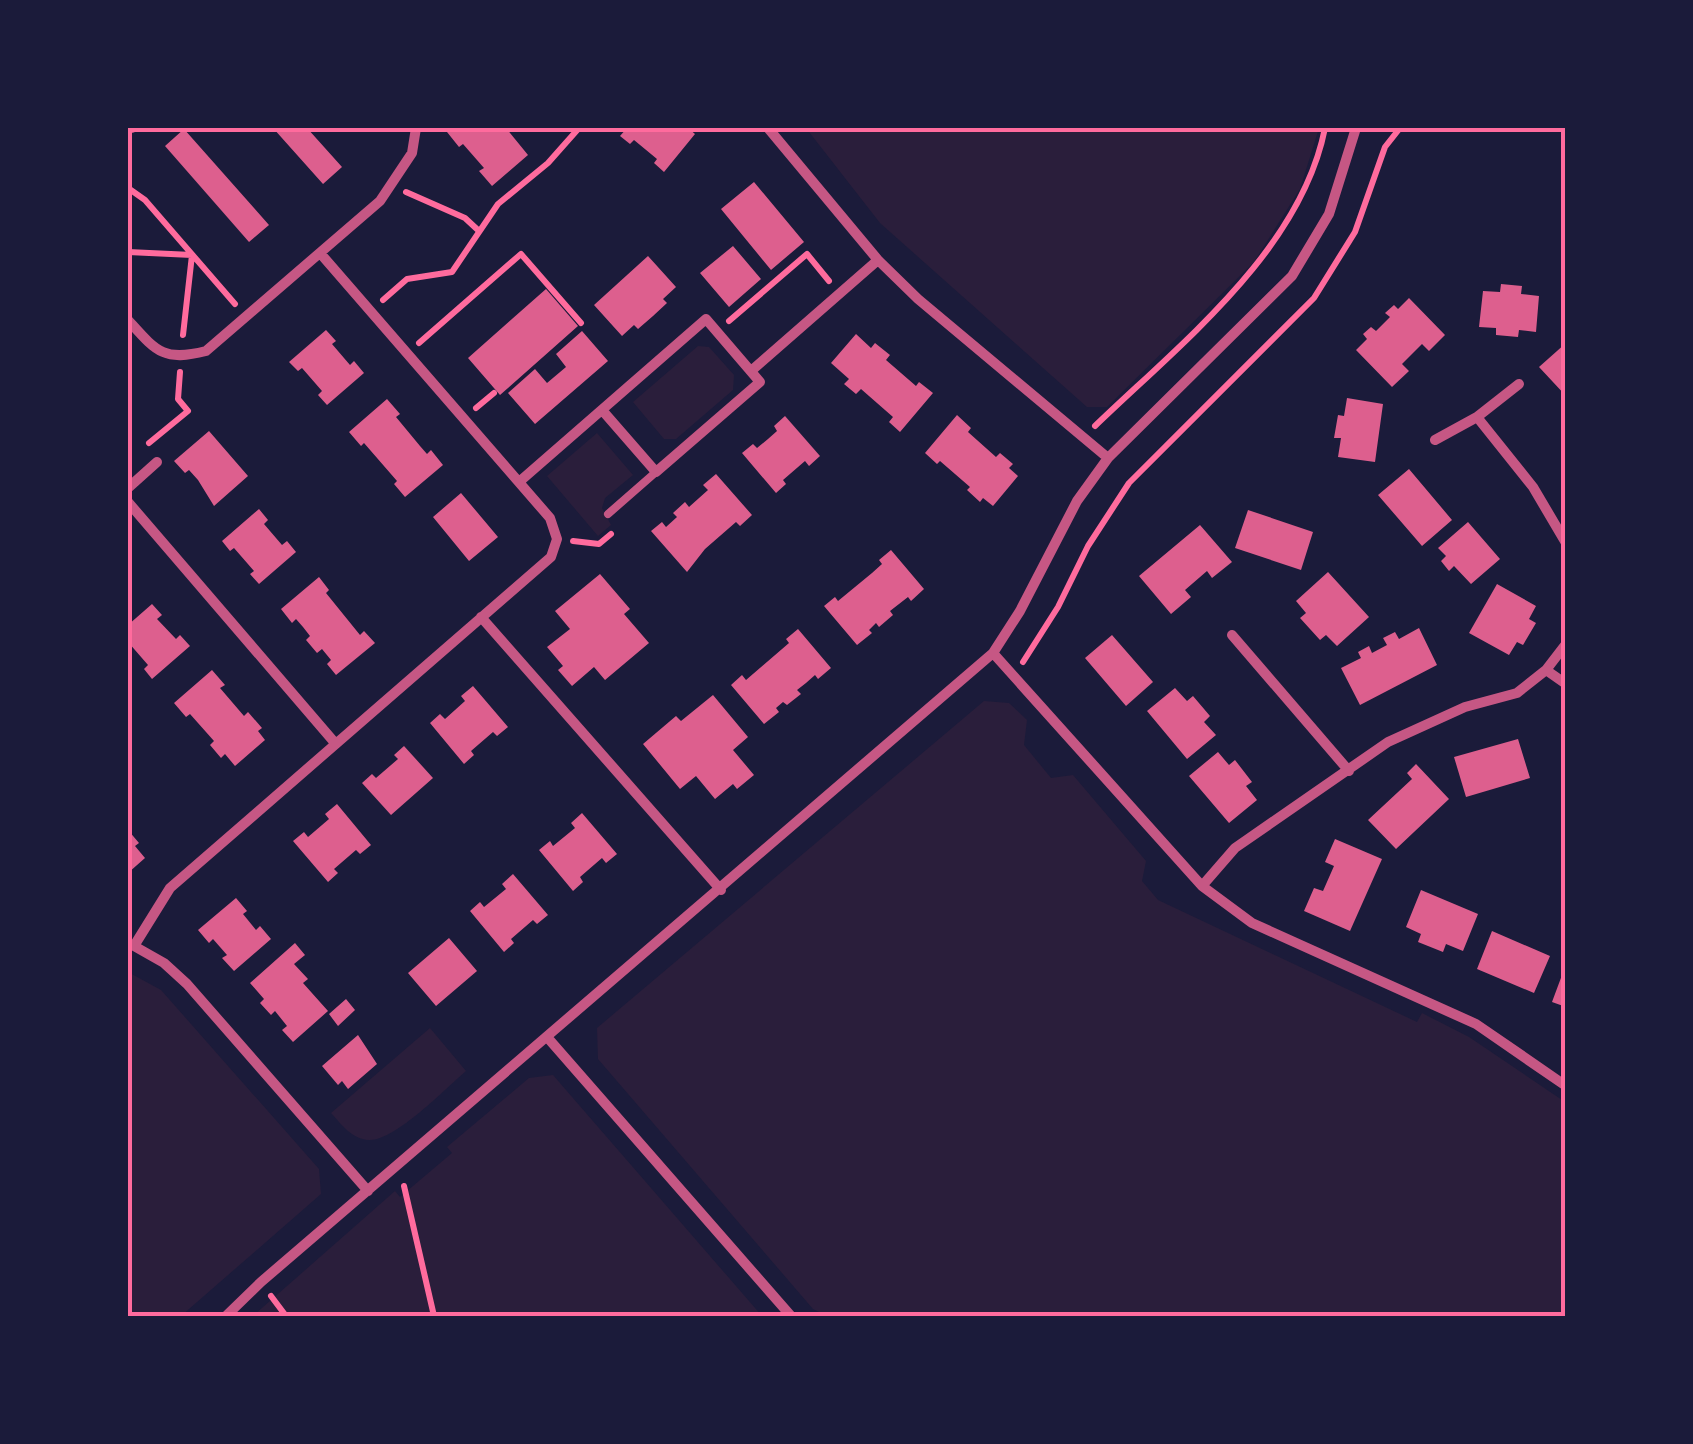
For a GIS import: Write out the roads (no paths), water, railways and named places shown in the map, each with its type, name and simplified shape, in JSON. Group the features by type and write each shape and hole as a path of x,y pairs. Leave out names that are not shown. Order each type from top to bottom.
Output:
{"street":[{"path":"128,320 157,352 181,357 206,351 380,201 412,153 416,128"},
{"path":"768,128 878,260 918,299 1108,458"},
{"path":"226,1316 992,653 1020,612 1077,501 1108,458 1292,276 1329,214 1356,128"},
{"path":"320,253 550,518 557,539 551,558 170,888 131,945 164,963 188,984 368,1191"},
{"path":"751,371 878,260"},
{"path":"519,482 706,319 760,382 656,472 602,410"},
{"path":"1436,440 1477,417 1519,384"},
{"path":"1477,417 1533,487 1566,543"},
{"path":"128,488 157,462"},
{"path":"128,502 335,743"},
{"path":"482,618 721,890"},
{"path":"1232,635 1349,771"},
{"path":"1202,886 1235,848 1388,742 1465,707 1517,693 1546,670 1566,644"},
{"path":"992,653 1202,886 1252,922 1476,1024 1566,1086"},
{"path":"1546,670 1566,684"},
{"path":"547,1037 790,1316"}],"lane":[{"path":"608,514 656,472"}]}
